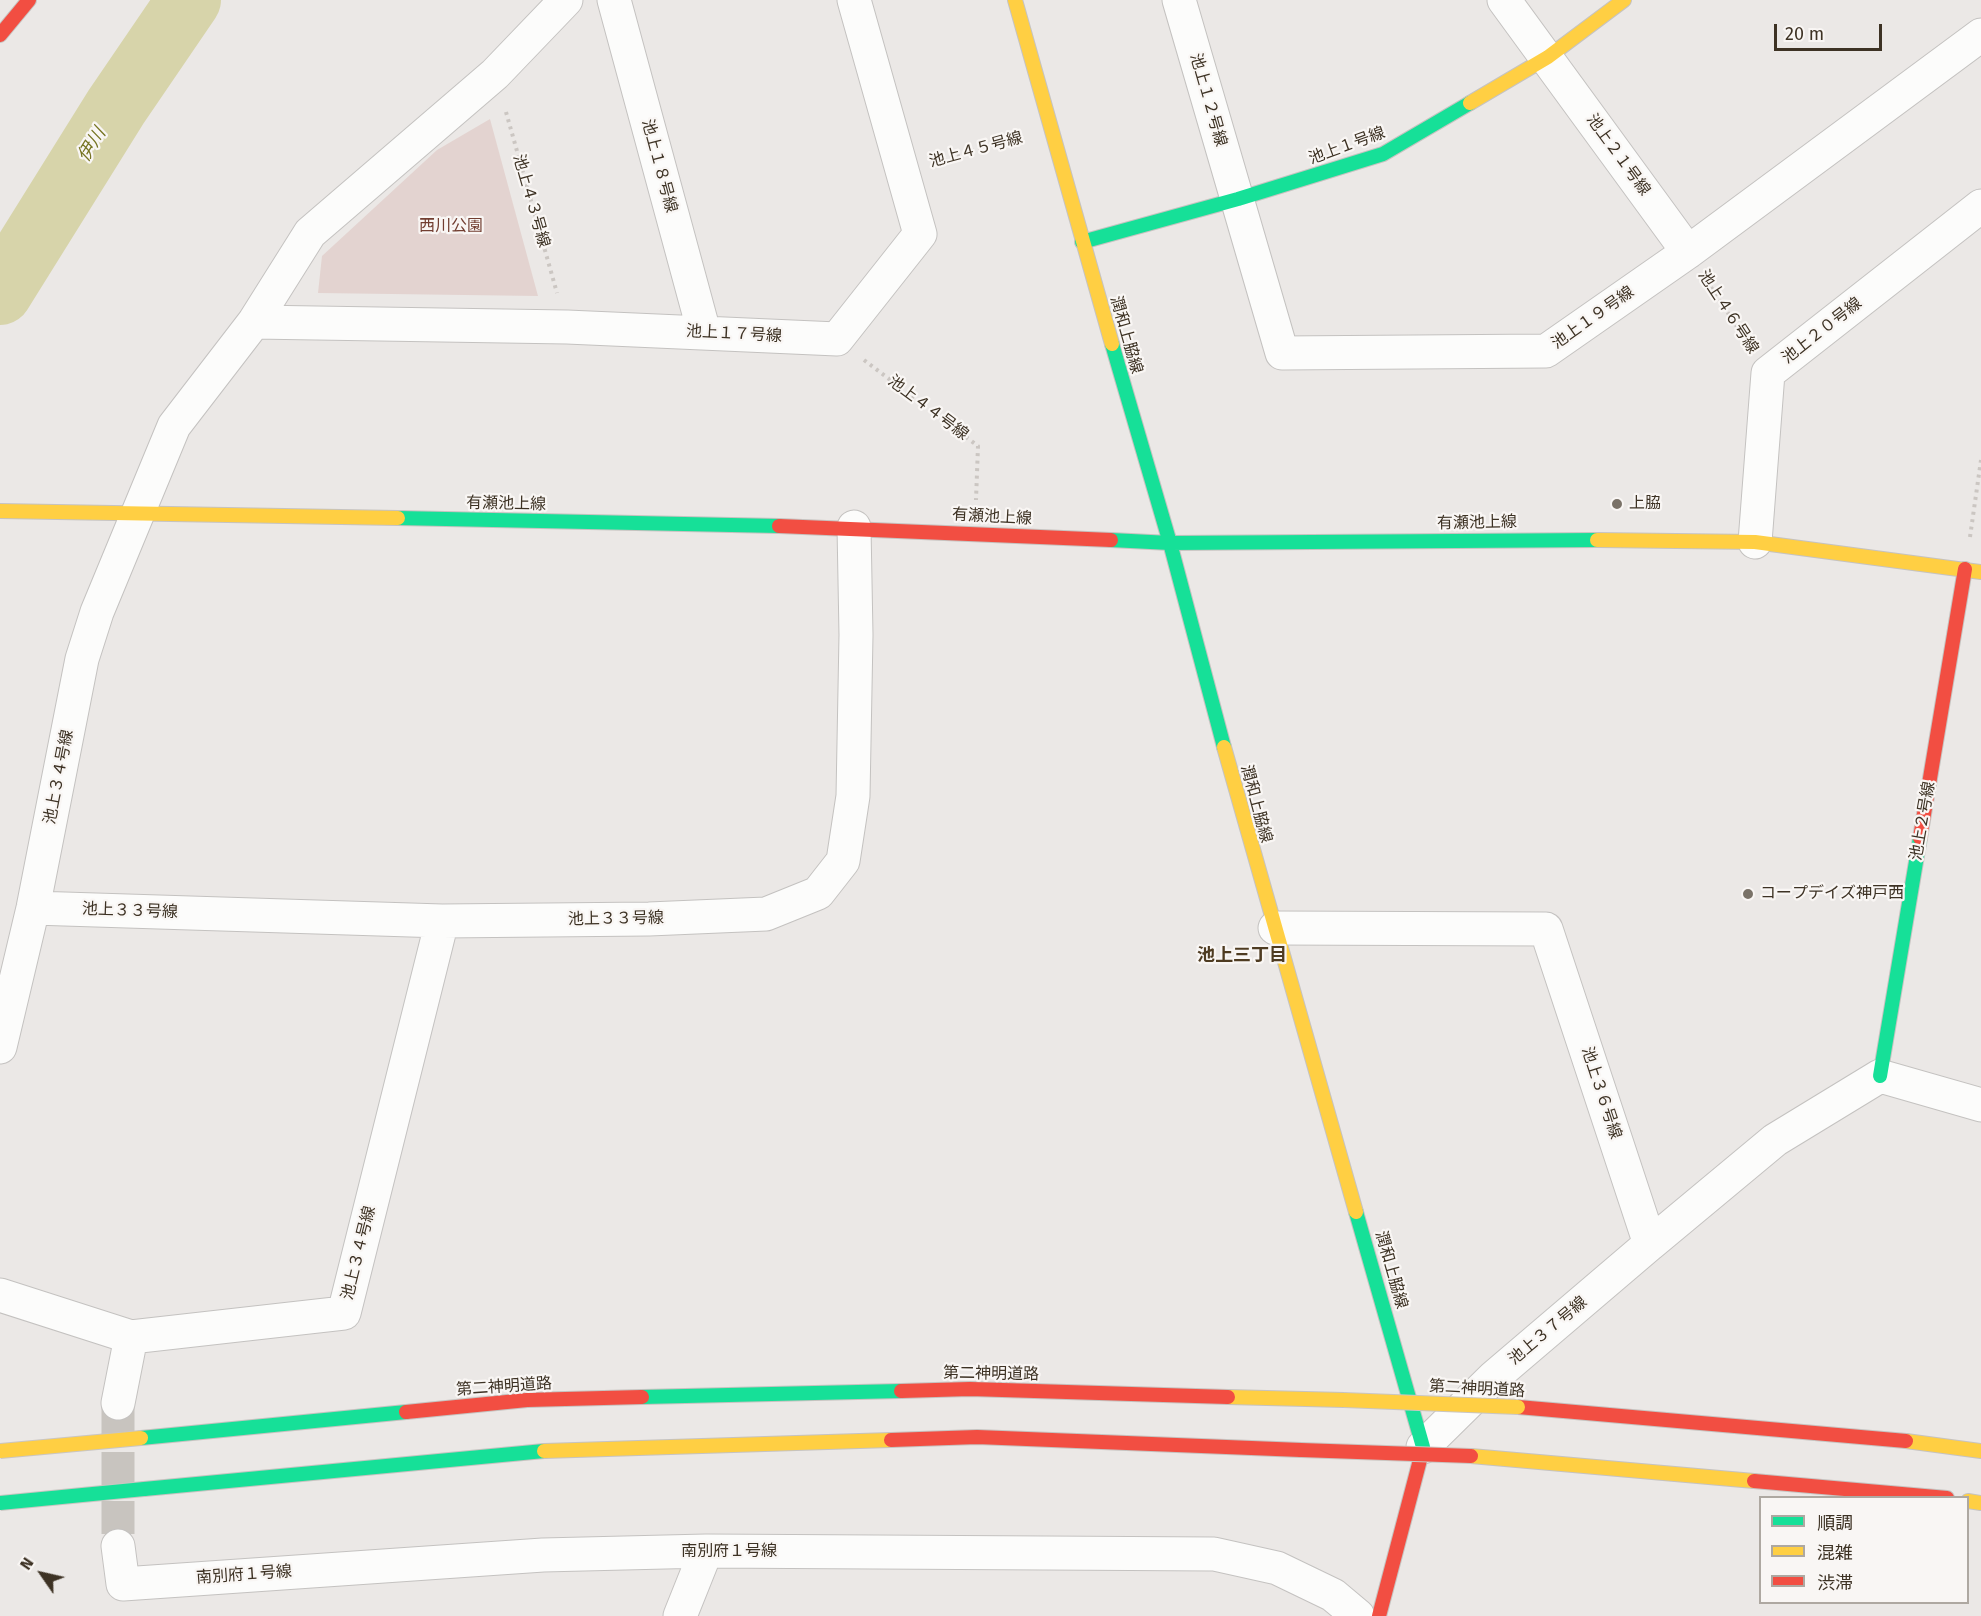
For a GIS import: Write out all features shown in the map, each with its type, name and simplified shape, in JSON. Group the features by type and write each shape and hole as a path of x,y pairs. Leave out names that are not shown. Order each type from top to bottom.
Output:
{"main road":[{"path":"0,35 29,0"},
{"name":"潤和上脇線","path":"1015,0 1082,242 1170,543 1275,928 1423,1447"},
{"name":"池上１号線","path":"1082,242 1238,200 1383,154 1548,57 1624,0"},
{"name":"有瀬池上線","path":"0,511 854,527 1170,543 1540,539 1755,542 1981,572"},
{"name":"池上２号線","path":"1880,1076 1965,569"},
{"name":"第二神明道路","path":"0,1451 539,1400 970,1389 1518,1407 1928,1443 1981,1451"},
{"path":"0,1503 529,1452 977,1437 1472,1456 1935,1496"},
{"path":"1379,1616 1423,1447"}],"street":[{"name":"池上３４号線","path":"0,1047 33,908 82,658 129,514 174,426 254,322 310,233 495,74 566,0"},
{"name":"池上１８号線","path":"614,0 704,332"},
{"path":"837,339 920,234 854,0"},
{"name":"池上１２号線","path":"1179,0 1238,200"},
{"name":"池上２１号線","path":"1504,0 1548,57 1688,252"},
{"name":"池上１９号線","path":"1238,200 1282,353 1546,351 1688,252 1981,35"},
{"name":"池上２０号線","path":"1755,542 1768,373 1981,206"},
{"name":"池上１７号線","path":"254,322 567,327 837,339"},
{"name":"池上３３号線","path":"33,908 442,921 649,919 766,914 818,893 843,861 853,796 856,635 854,527"},
{"name":"池上３４号線","path":"0,1295 131,1337 344,1313 442,921"},
{"name":"池上３６号線","path":"1275,928 1546,929 1650,1245"},
{"path":"1650,1245 1775,1140 1880,1076 1981,1105"},
{"name":"池上３７号線","path":"1423,1447 1494,1377 1650,1245"},
{"path":"118,1403 131,1337"},
{"name":"南別府１号線","path":"118,1546 123,1584 543,1555 706,1551 1214,1554 1277,1568 1333,1595 1358,1616"},
{"path":"680,1616 706,1551"}],"path":[{"name":"池上４３号線","path":"495,74 567,327"},
{"name":"池上４５号線","path":"902,170 1050,129"},
{"name":"池上４６号線","path":"1688,252 1768,373"},
{"name":"池上４４号線","path":"837,339 978,446 975,533"},
{"path":"1965,569 1981,460"}],"green space":[{"name":"西川公園","path":"490,119 538,296 318,293 322,256 437,150"}],"waterway":[{"name":"伊川","path":"0,293 116,107 189,0"}],"tunnel":[{"path":"118,1403 118,1546"}],"traffic: fast":[{"path":"1082,242 1238,199 1383,154 1470,103"},
{"path":"1112,344 1170,543 1224,747"},
{"path":"398,518 779,526"},
{"path":"1111,540 1170,543 1597,540"},
{"path":"1880,1076 1920,838"},
{"path":"1356,1212 1423,1447 1420,1460"},
{"path":"642,1397 901,1391"},
{"path":"141,1438 406,1412"},
{"path":"144,1489 544,1451"},
{"path":"0,1503 144,1489"}],"traffic: slow":[{"path":"1015,0 1112,344"},
{"path":"1470,103 1548,57 1624,0"},
{"path":"0,511 398,518"},
{"path":"1597,540 1755,542 1981,572"},
{"path":"1224,747 1356,1212"},
{"path":"1228,1397 1344,1400"},
{"path":"1344,1400 1518,1407"},
{"path":"0,1451 141,1438"},
{"path":"544,1451 891,1440"},
{"path":"1906,1441 1981,1451"},
{"path":"1471,1456 1754,1481"},
{"path":"1969,1501 1981,1503"}],"traffic: jam":[{"path":"0,35 29,0"},
{"path":"779,526 1111,540"},
{"path":"1920,838 1965,569"},
{"path":"901,1391 970,1389 1228,1397"},
{"path":"406,1412 527,1400 642,1397"},
{"path":"1518,1407 1906,1441"},
{"path":"891,1440 977,1437 1301,1450"},
{"path":"1301,1450 1471,1456"},
{"path":"1379,1616 1420,1460"},
{"path":"1754,1481 1924,1496"}],"place":[{"name":"上脇","path":"1617,504"},
{"name":"コープデイズ神戸西","path":"1748,894"}],"district":[{"name":"池上三丁目","path":"1242,956"}]}
